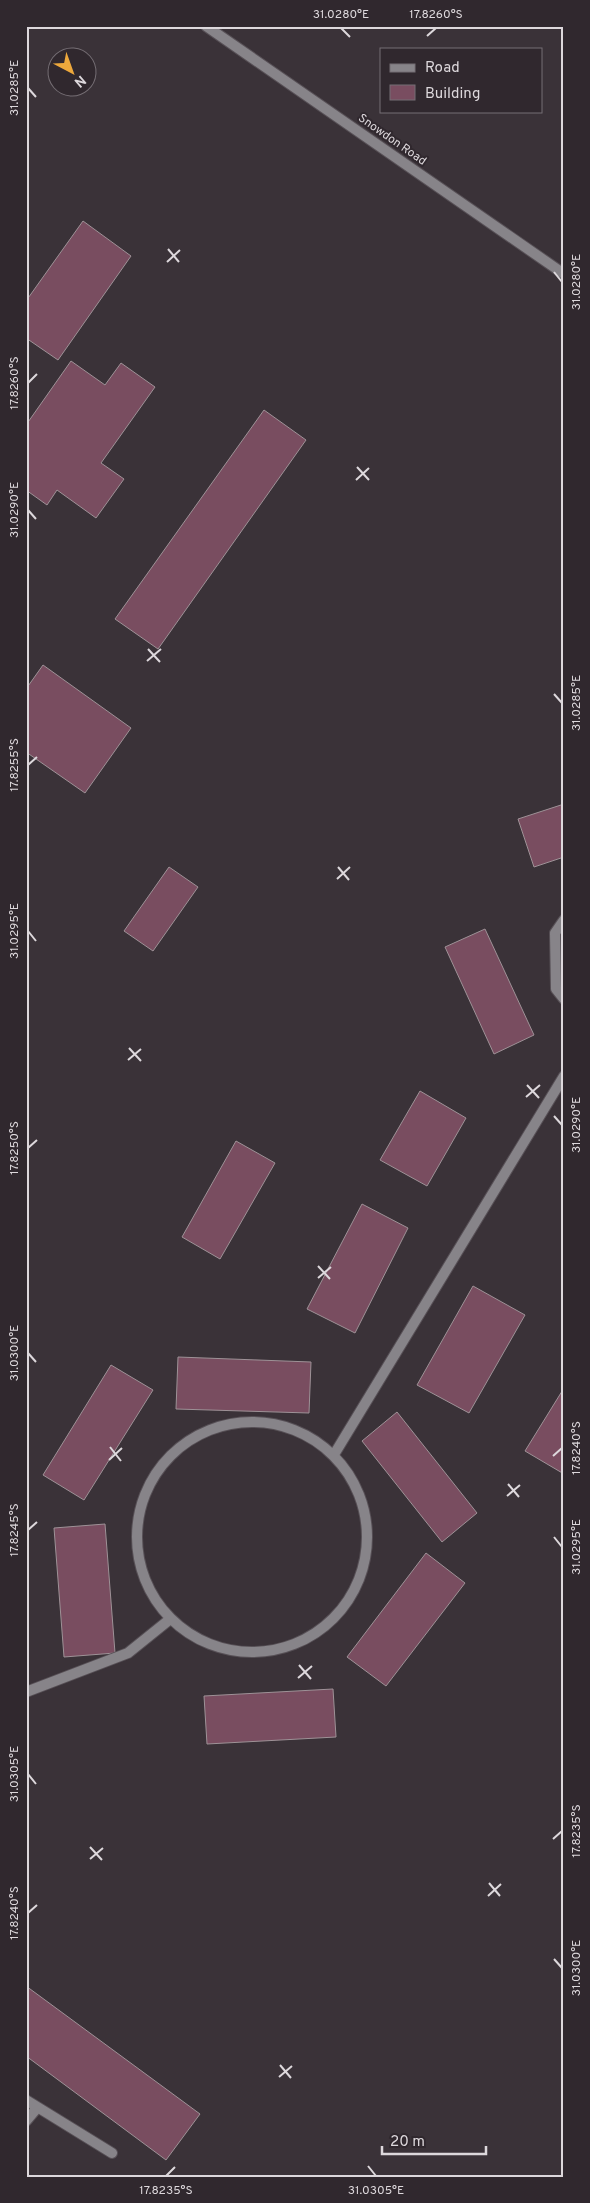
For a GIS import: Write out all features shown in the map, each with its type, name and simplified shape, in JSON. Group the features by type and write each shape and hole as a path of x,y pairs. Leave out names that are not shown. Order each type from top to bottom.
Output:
{"street":[{"name":"Snowdon Road","path":"206,26 564,274"},
{"path":"564,920 555,933 556,989 564,1000"},
{"path":"336,1453 564,1076"},
{"path":"257,1423 283,1423 336,1453 366,1506 366,1567 336,1619 282,1650 222,1650 169,1620 139,1568 139,1507 170,1454 222,1424 257,1423"},
{"path":"26,1692 128,1653 169,1620"},
{"path":"26,2100 112,2153"},
{"path":"26,2121 37,2108"}],"building":[{"path":"83,221 131,256 58,360 26,338 26,301"},
{"path":"71,361 105,385 121,363 155,387 101,463 124,479 96,518 57,490 47,505 26,490 26,425"},
{"path":"264,410 306,440 158,649 115,619"},
{"path":"43,665 131,728 85,793 26,752 26,689"},
{"path":"564,804 564,857 534,867 518,819"},
{"path":"169,867 198,887 153,951 124,931"},
{"path":"485,929 534,1035 494,1054 445,947"},
{"path":"420,1091 466,1118 427,1186 380,1160"},
{"path":"236,1141 275,1163 220,1259 182,1237"},
{"path":"362,1204 408,1228 355,1333 307,1309"},
{"path":"473,1286 525,1315 469,1413 417,1385"},
{"path":"178,1357 311,1362 309,1413 176,1409"},
{"path":"111,1365 153,1390 84,1500 43,1475"},
{"path":"564,1388 564,1474 525,1451"},
{"path":"397,1412 477,1513 442,1542 362,1441"},
{"path":"105,1524 115,1653 64,1657 54,1528"},
{"path":"426,1553 465,1583 386,1686 347,1657"},
{"path":"333,1689 336,1737 207,1744 204,1696"},
{"path":"26,1986 200,2114 166,2160 26,2056"}]}
